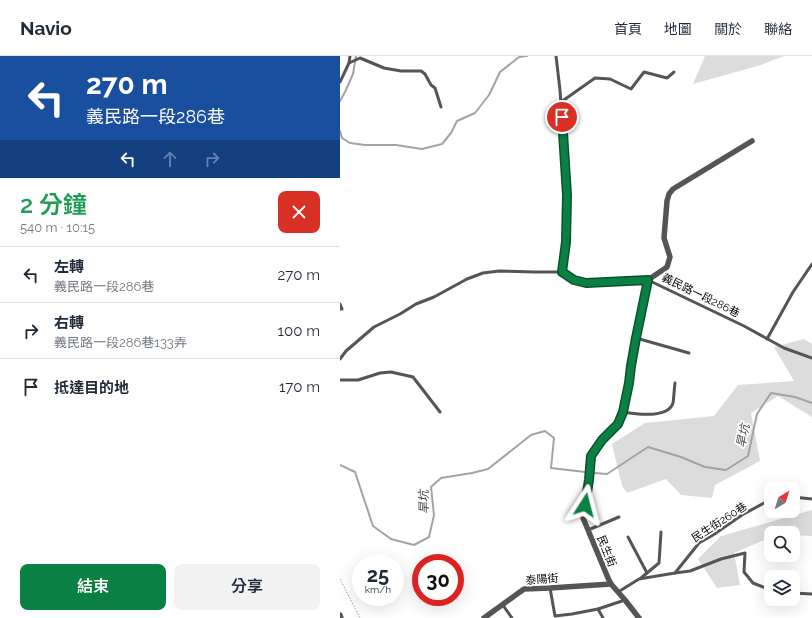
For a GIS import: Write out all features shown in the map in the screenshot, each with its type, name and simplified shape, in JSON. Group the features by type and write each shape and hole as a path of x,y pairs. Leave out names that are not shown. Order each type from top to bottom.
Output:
{"street":[{"path":"648,280 668,267 670,257 664,238 669,194 673,189 752,141"},
{"name":"民生街","path":"639,618 611,584 583,518 591,456 602,440 618,424 623,412 648,280"},
{"name":"泰陽街","path":"484,618 524,589 611,584"}],"lane":[{"path":"340,82 349,63 350,56"},
{"path":"556,56 560,90 567,195 566,242 562,272"},
{"path":"349,63 360,58 384,68 400,71 421,71 435,88 441,108"},
{"path":"560,102 595,78 610,79 631,89 644,72 667,78 674,72"},
{"path":"767,339 792,292 812,264"},
{"name":"義民路一段286巷","path":"340,360 346,351 374,327 467,279 484,273 499,271 562,272 574,280 586,283 648,280 744,326 784,348 812,358"},
{"path":"340,304 342,309 340,309"},
{"path":"636,338 689,353"},
{"path":"340,380 358,380 380,373 391,372 413,377 440,412"},
{"path":"623,412 650,415 669,409 673,404 675,384"},
{"path":"800,498 812,499"},
{"name":"民生街260巷","path":"675,573 699,542 713,535 742,515 764,503"},
{"path":"588,530 619,517"},
{"path":"618,592 639,579 659,563 661,532"},
{"path":"628,537 647,573"},
{"path":"639,579 690,571 721,559 745,553 744,572 753,582 764,587"},
{"path":"550,588 555,616 598,609 625,600"},
{"path":"800,593 812,594"},
{"path":"502,604 512,618"},
{"path":"598,609 602,618"},
{"path":"572,614 574,618"}],"path":[{"path":"340,579 360,618"}],"shaded area":[{"path":"705,56 784,56 761,65 693,84"},
{"path":"804,339 812,344 812,417 778,396 751,413 760,461 715,485 712,498 681,495 666,479 627,493 622,486 612,444 645,423 714,416 738,385 794,381 774,347"},
{"path":"812,510 812,536 800,535 800,526 764,526 764,540 734,553 740,585 717,588 698,559 721,536 784,518 800,518 800,513"}],"waterway":[{"path":"340,101 353,74 356,56"},
{"path":"340,131 342,138 350,143 365,145 396,145 422,149 442,144 451,133 457,121 475,113 489,95 500,72 519,57 527,56"},
{"name":"旱坑","path":"595,473 607,474 648,447 681,457 705,467 726,470 748,456 757,414 771,393 795,397 812,403"},
{"name":"旱坑","path":"340,465 355,472 373,526 391,539 414,545 429,537 434,515 431,487 441,478 488,469 531,435 545,431 554,438 551,468 585,472"}],"route":[{"path":"562,117 567,195 566,242 562,272 574,280 586,283 648,280 623,412 618,424 602,440 591,456 585,505"}]}
